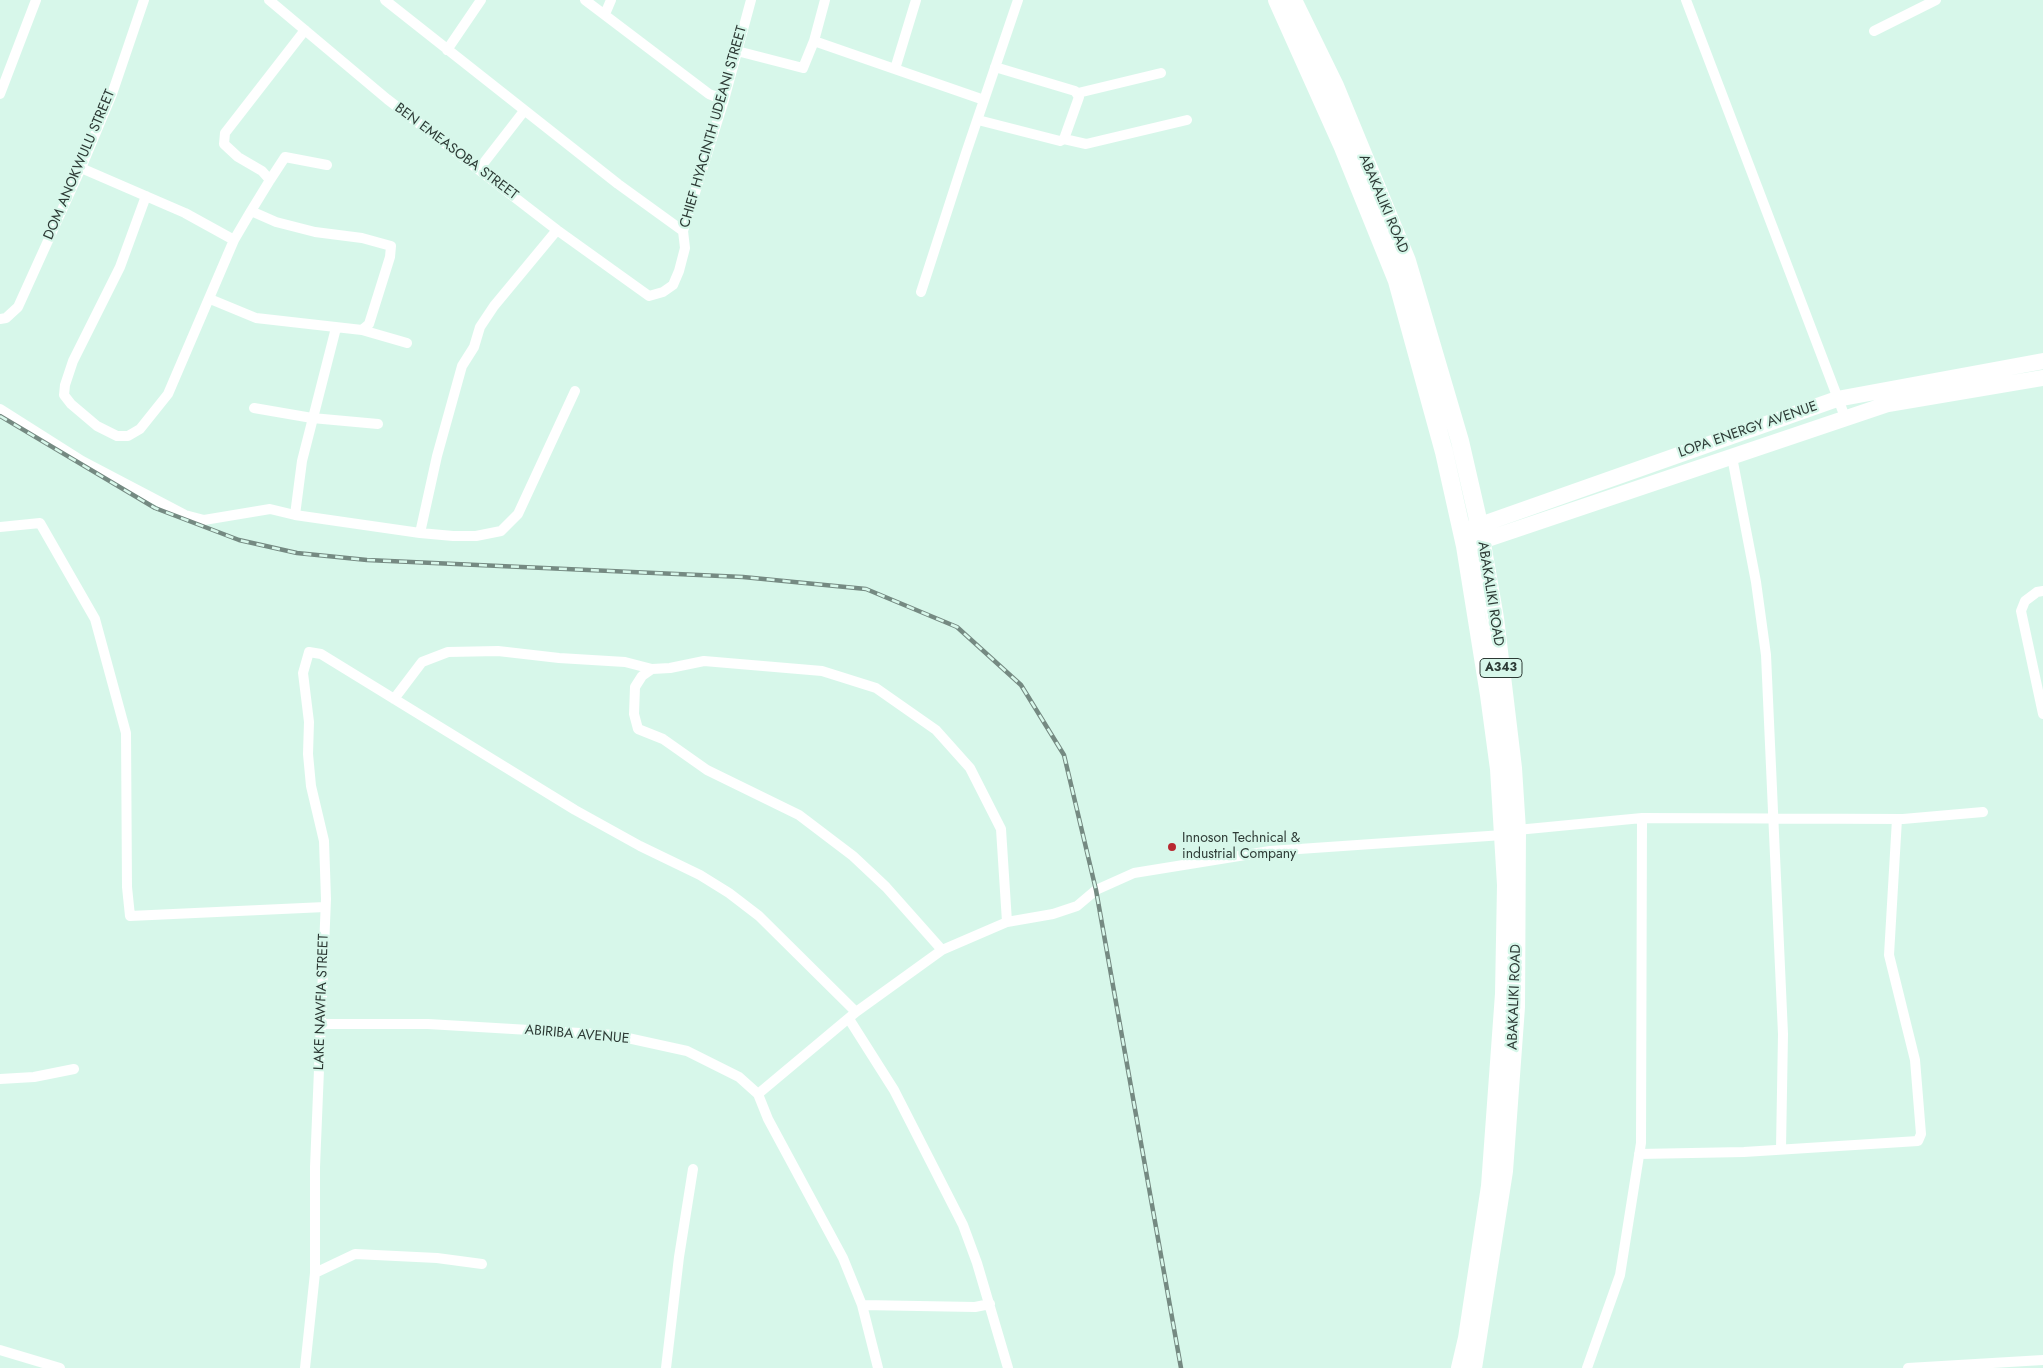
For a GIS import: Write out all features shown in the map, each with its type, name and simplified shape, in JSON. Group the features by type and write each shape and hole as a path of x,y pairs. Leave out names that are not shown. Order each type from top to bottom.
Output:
{"highway":[{"name":"ABAKALIKI ROAD","path":"1277,0 1342,145 1397,281 1444,452 1472,536"},
{"name":"ABAKALIKI ROAD","path":"1293,0 1338,93 1347,120 1407,261 1460,441 1491,714 1510,833 1516,1007 1504,1171 1474,1368"},
{"name":"ABAKALIKI ROAD","path":"1460,1368 1467,1338 1490,1186 1504,984 1506,885 1510,833"}],"main road":[{"name":"LOPA ENERGY AVENUE","path":"1472,536 1838,399 2043,361"},
{"name":"LOPA ENERGY AVENUE","path":"1472,536 1732,457 1845,417 1888,404 2043,378"}],"street":[{"path":"0,94 36,0"},
{"name":"DOM ANOKWULU STREET","path":"0,320 6,318 18,307 81,168 112,94 144,0"},
{"name":"BEN EMEASOBA STREET","path":"269,0 283,4 305,30 387,99 557,230 649,296"},
{"path":"385,0 524,111 682,231"},
{"path":"447,50 481,0"},
{"path":"585,0 710,94 724,100"},
{"path":"605,14 611,0"},
{"name":"CHIEF HYACINTH UDEANI STREET","path":"649,296 663,292 673,285 680,271 685,248 682,231 724,100 752,0"},
{"path":"737,51 803,68 814,41 825,0"},
{"path":"895,69 916,0"},
{"path":"921,292 1018,0"},
{"path":"1686,0 1845,417"},
{"path":"1874,31 1936,0"},
{"path":"270,180 262,172 238,157 224,144 225,133 305,30"},
{"path":"814,41 984,100"},
{"path":"995,67 1078,93 1160,73"},
{"path":"1064,139 1079,97 1078,93"},
{"path":"479,169 524,111"},
{"path":"978,120 1055,140 1064,139 1086,144 1187,120"},
{"path":"146,196 120,267 73,361 64,385 64,395 71,404 97,426 116,436 128,436 140,429 168,394 234,240 285,157 327,165"},
{"path":"81,168 185,213 234,240"},
{"path":"251,211 276,222 315,232 362,238 391,246 390,257 369,324 362,330"},
{"path":"420,533 437,456 462,366 474,347 480,327 494,306 557,230"},
{"path":"210,299 256,318 362,330 408,344"},
{"path":"296,515 302,461 312,418 325,378 336,328"},
{"path":"0,409 82,462 185,515 204,520 270,509 296,515 420,533 468,536 501,531 518,514 575,391"},
{"path":"254,408 312,418 378,424"},
{"path":"1732,457 1756,582 1766,655 1783,1034 1781,1148"},
{"path":"0,527 40,523 95,619 126,733 130,916 326,907"},
{"path":"2043,591 2037,592 2025,601 2021,611 2043,714"},
{"path":"1007,922 1001,829 970,768 924,720 876,688 822,671 704,661 670,668 652,669 625,662 559,658 498,650 448,652 422,662 394,699 575,810 640,846 700,875 729,893 759,916 853,1016 894,1090 963,1225 990,1304 1008,1368"},
{"name":"LAKE NAWFIA STREET","path":"305,1368 315,1273 315,1166 326,907 324,842 311,786 308,754 309,722 303,673 307,655 311,651 321,654 394,699"},
{"path":"652,669 642,676 636,687 634,714 638,729 663,739 707,770 799,815 852,856 873,875 942,950"},
{"path":"758,1094 853,1016 942,950 1007,922 1053,914 1077,906 1096,890 1134,873 1270,851 1510,833 1642,818 1897,819 1983,812"},
{"path":"1587,1368 1620,1275 1639,1154 1642,818"},
{"path":"1639,1154 1744,1152 1781,1148 1911,1143 1918,1141 1921,1134 1915,1060 1889,955 1897,819"},
{"name":"ABIRIBA AVENUE","path":"322,1024 428,1024 614,1035 687,1051 738,1077 758,1094 768,1119 843,1258 862,1305 878,1368"},
{"path":"0,1079 34,1078 74,1069"},
{"path":"666,1368 679,1257 693,1169"},
{"path":"315,1273 355,1254 436,1258 482,1264"},
{"path":"862,1305 974,1307 990,1304"},
{"path":"0,1350 60,1368"},
{"path":"1908,1368 2043,1360"}],"railway":[{"path":"0,416 155,508 239,540 297,553 367,560 743,577 866,589 957,627 1021,685 1064,755 1096,890 1181,1368"}],"place":[{"name":"Innoson Technical & industrial Company","path":"1172,847"}]}
